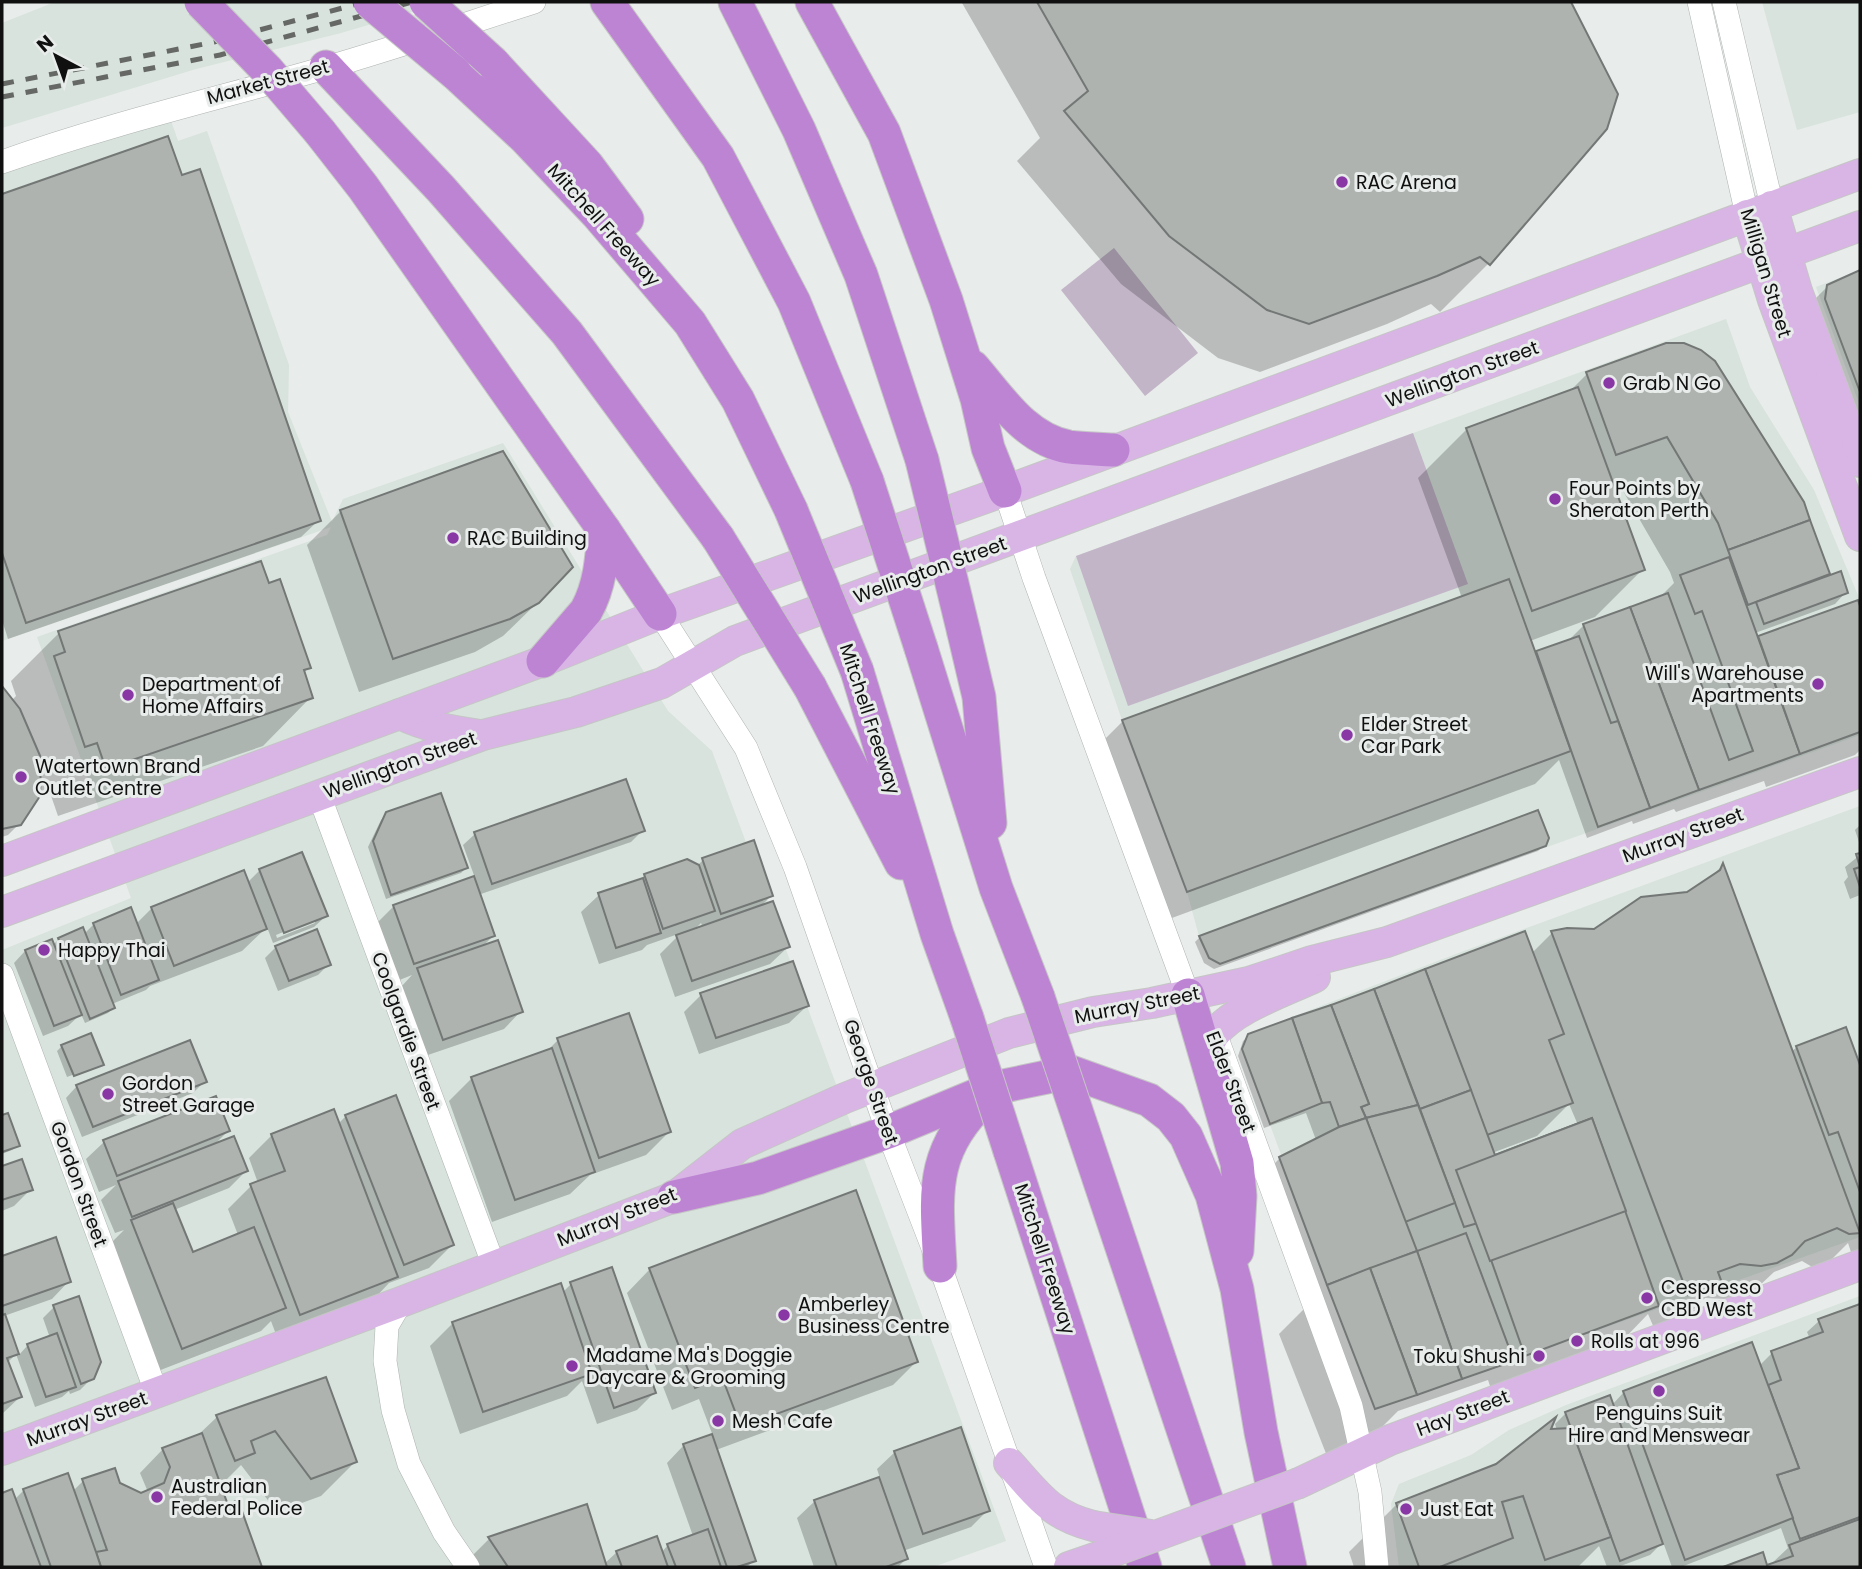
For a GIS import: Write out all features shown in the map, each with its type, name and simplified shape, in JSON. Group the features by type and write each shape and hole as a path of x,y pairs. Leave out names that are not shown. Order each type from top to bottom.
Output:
{"highway":[{"path":"201,2 268,71 363,187 660,614"},
{"name":"Mitchell Freeway","path":"370,2 455,73 526,138 598,215 690,323 738,400 791,510 857,671 937,934 967,1018 1145,1567"},
{"path":"426,2 493,63 587,165 657,260 690,323"},
{"path":"735,2 799,130 861,275 922,460 979,697 996,888"},
{"path":"813,2 884,133 946,300 977,399 988,448 1005,491"},
{"path":"615,12 718,157 794,302 867,481 996,888 1038,997 1229,1567"},
{"path":"326,67 441,189 567,333 718,538 810,687 937,934"},
{"path":"962,354 1016,418 1030,430 1068,447 1113,450"},
{"path":"543,661 591,602 601,569 604,530"},
{"path":"1188,995 1237,1163 1240,1196 1237,1289"},
{"path":"674,1197 758,1178 888,1132 994,1088 1071,1072 1149,1100 1171,1117 1186,1136 1212,1195 1237,1289 1261,1432 1290,1567"},
{"path":"940,1266 936,1199 940,1168 949,1144 965,1116 994,1088"}],"main road":[{"path":"2,861 543,661 660,614 1005,491 1860,174"},
{"name":"Milligan Street","path":"1760,211 1813,413 1860,536"},
{"name":"Wellington Street","path":"2,912 483,735 576,712 662,683 735,642 1860,226"},
{"name":"Milligan Street","path":"1773,259 1860,462"},
{"path":"400,713 432,727 483,735"},
{"name":"Murray Street","path":"2,1450 157,1394 674,1197 742,1144 1009,1032 1093,1012 1152,1003 1249,982 1312,961 1387,942 1860,772"},
{"name":"Murray Street","path":"1215,1033 1242,1013 1387,942"},
{"path":"1209,1067 1208,1052 1215,1033"},
{"name":"Hay Street","path":"1069,1567 1299,1483 1390,1440 1860,1265"},
{"path":"1009,1463 1048,1507 1071,1520 1154,1536"}],"street":[{"name":"Market Street","path":"2,162 66,139 326,67 534,2"},
{"name":"Milligan Street","path":"1699,2 1760,211"},
{"name":"Milligan Street","path":"1724,2 1760,211"},
{"name":"Elder Street","path":"1005,491 1188,995 1215,1033 1351,1406 1370,1492 1377,1567"},
{"name":"George Street","path":"660,614 746,748 795,867 1046,1567"},
{"name":"Coolgardie Street","path":"319,795 494,1266"},
{"name":"Gordon Street","path":"2,975 157,1394"},
{"path":"401,1302 387,1326 385,1361 393,1410 409,1464 444,1532 468,1567"}],"shaded area":[{"path":"55,2 445,2 341,33 196,69 2,128 2,23"},
{"path":"1762,2 1860,2 1860,112 1797,130"},
{"path":"167,109 178,141 207,131 289,365 288,412 332,522 343,499 503,443 668,711 712,751 1006,1541 933,1567 2,1567 2,950 131,898 37,637 327,535 331,527 2,641 2,162"},
{"path":"1114,248 1198,353 1145,396 1061,290"},
{"path":"1860,270 1860,406 1816,287"},
{"path":"1726,319 1750,387 1814,490 1860,600 1860,735 1220,964 1209,958 1070,569 1076,556"},
{"path":"1413,433 1468,584 1128,706 1076,556"},
{"path":"1860,806 1860,1237 1375,1409 1242,1049 1248,1034 1456,954"},
{"path":"1860,1296 1860,1567 1399,1567 1391,1504 1399,1484 1471,1455 1509,1430 1566,1405"}],"building":[{"name":"RAC Arena","path":"1037,2 1571,2 1618,94 1607,129 1490,265 1480,257 1309,324 1267,310 1169,236 1064,111 1088,91"},
{"path":"168,136 182,175 200,169 321,521 26,623 2,553 2,194"},
{"path":"1860,270 1860,392 1825,299 1827,285"},
{"path":"1666,343 1684,343 1701,350 1715,361 1804,502 1810,520 1728,550 1718,523 1667,437 1616,455 1586,372"},
{"name":"Four Points by Sheraton Perth","path":"1578,387 1645,570 1532,611 1466,428"},
{"name":"RAC Building","path":"503,451 573,567 539,603 510,619 393,659 340,510"},
{"path":"1810,520 1830,574 1748,605 1728,550"},
{"path":"1729,557 1800,754 1699,790 1630,607 1668,593 1729,760 1753,751 1702,611 1695,614 1680,575"},
{"path":"261,561 269,583 280,579 311,668 304,670 313,698 106,769 97,743 85,747 54,656 65,652 58,631"},
{"path":"1841,571 1848,593 1764,624 1756,602"},
{"name":"Elder Street Car Park","path":"1509,579 1571,751 1187,892 1122,720"},
{"name":"Will's Warehouse Apartments","path":"1858,600 1860,732 1800,754 1758,636"},
{"path":"1630,607 1699,790 1650,808 1583,624"},
{"path":"1579,636 1611,723 1618,721 1650,808 1598,827 1536,651"},
{"name":"Watertown Brand Outlet Centre","path":"2,686 20,709 41,758 40,796 21,825 2,829"},
{"path":"626,779 645,831 492,884 474,832"},
{"path":"441,793 468,868 391,895 373,841 386,812"},
{"path":"1538,810 1549,838 1546,846 1220,964 1209,958 1199,936"},
{"path":"754,840 773,896 721,914 702,858"},
{"path":"302,852 328,916 284,933 259,869"},
{"path":"687,859 699,865 715,911 663,929 644,874"},
{"path":"1723,863 1860,1233 1849,1234 1837,1228 1805,1241 1792,1255 1777,1263 1761,1266 1740,1264 1718,1272 1722,1283 1688,1295 1551,931 1567,928 1594,929 1641,897 1687,892 1720,870"},
{"path":"1860,867 1860,887 1854,869"},
{"path":"244,870 267,929 174,966 151,907"},
{"path":"474,876 495,936 414,964 393,905"},
{"path":"643,878 661,933 616,948 598,893"},
{"path":"773,901 790,947 692,981 676,935"},
{"path":"131,907 159,980 121,995 93,923"},
{"path":"83,927 115,1008 90,1019 58,938"},
{"path":"317,929 331,965 289,981 275,946"},
{"path":"1525,931 1564,1034 1549,1040 1573,1103 1487,1135 1425,969"},
{"path":"52,939 82,1015 54,1026 25,950"},
{"path":"498,940 523,1012 443,1040 417,968"},
{"path":"793,961 809,1006 716,1038 700,993"},
{"path":"1425,969 1471,1090 1420,1109 1374,989"},
{"path":"1374,989 1418,1105 1366,1118 1361,1107 1369,1104 1331,1005"},
{"path":"1331,1005 1369,1104 1361,1107 1366,1118 1339,1127 1330,1102 1322,1103 1292,1018"},
{"path":"629,1013 671,1132 599,1158 557,1038"},
{"path":"1292,1018 1322,1103 1270,1124 1242,1049 1248,1034"},
{"path":"1846,1027 1860,1065 1860,1192 1838,1132 1829,1135 1796,1046"},
{"path":"91,1033 104,1065 74,1076 61,1045"},
{"path":"190,1040 207,1082 93,1127 76,1085"},
{"path":"552,1048 595,1172 515,1200 471,1077"},
{"path":"1471,1090 1495,1155 1592,1118 1659,1306 1525,1356 1478,1223 1464,1227 1420,1109"},
{"path":"396,1095 454,1245 404,1265 345,1115"},
{"path":"216,1096 230,1131 117,1176 103,1140"},
{"path":"1418,1105 1455,1203 1405,1222 1366,1118"},
{"path":"334,1109 398,1277 300,1315 250,1184 285,1171 271,1134"},
{"path":"8,1113 20,1146 2,1152 2,1115"},
{"path":"1366,1118 1417,1251 1327,1285 1279,1157 1339,1127"},
{"path":"1592,1118 1626,1211 1490,1261 1456,1170"},
{"path":"234,1136 248,1171 132,1217 118,1181"},
{"path":"22,1159 33,1190 2,1200 2,1166"},
{"name":"Amberley Business Centre","path":"856,1190 918,1362 741,1427 722,1377 695,1388 649,1268"},
{"path":"173,1203 193,1252 254,1227 286,1308 182,1349 131,1220"},
{"path":"1466,1233 1514,1361 1462,1379 1417,1251"},
{"path":"56,1237 71,1282 2,1306 2,1256"},
{"path":"1417,1251 1462,1379 1417,1395 1370,1268"},
{"path":"612,1267 656,1393 614,1408 570,1282"},
{"path":"1370,1268 1417,1395 1375,1409 1327,1285"},
{"path":"561,1283 592,1374 483,1412 452,1322"},
{"path":"79,1296 101,1362 94,1379 81,1384 53,1305"},
{"path":"1860,1304 1860,1517 1800,1539 1777,1475 1799,1468 1768,1385 1781,1380 1771,1351 1823,1332 1818,1319"},
{"path":"5,1314 19,1354 7,1358 22,1397 2,1404 2,1315"},
{"path":"57,1333 76,1387 46,1397 27,1344"},
{"path":"1752,1342 1799,1468 1777,1475 1793,1518 1685,1560 1623,1391"},
{"path":"326,1377 357,1462 311,1479 275,1431 251,1441 255,1453 235,1461 216,1415"},
{"path":"1610,1395 1663,1544 1620,1561 1565,1412"},
{"path":"1556,1417 1551,1429 1571,1428 1611,1537 1545,1560 1523,1496 1502,1502 1513,1538 1440,1567 1419,1567 1396,1503 1496,1464"},
{"path":"961,1427 990,1511 923,1534 894,1451"},
{"name":"Australian Federal Police","path":"202,1433 228,1505 238,1500 262,1567 101,1567 96,1552 107,1550 82,1479 115,1468 120,1483 141,1493 164,1483 170,1467 162,1448"},
{"path":"712,1434 756,1561 737,1567 727,1567 683,1444"},
{"path":"68,1473 101,1567 51,1567 23,1489"},
{"path":"879,1477 908,1559 886,1567 837,1567 814,1500"},
{"path":"12,1489 41,1567 2,1567 2,1493"},
{"path":"587,1504 607,1567 508,1567 488,1537"},
{"path":"1860,1519 1860,1567 1723,1567 1763,1552 1767,1565 1793,1556 1789,1545"},
{"path":"708,1529 721,1567 676,1567 667,1544"},
{"path":"657,1536 668,1567 622,1567 616,1551"}],"railway":[{"path":"2,84 214,42 365,2"},
{"path":"2,97 220,55 412,2"}],"place":[{"name":"RAC Arena","path":"1342,182"},
{"name":"Grab N Go","path":"1609,383"},
{"name":"Four Points by Sheraton Perth","path":"1555,499"},
{"name":"RAC Building","path":"453,538"},
{"name":"Will's Warehouse Apartments","path":"1818,684"},
{"name":"Department of Home Affairs","path":"128,695"},
{"name":"Elder Street Car Park","path":"1347,735"},
{"name":"Watertown Brand Outlet Centre","path":"21,777"},
{"name":"Happy Thai","path":"44,950"},
{"name":"Gordon Street Garage","path":"108,1094"},
{"name":"Cespresso CBD West","path":"1647,1298"},
{"name":"Amberley Business Centre","path":"784,1315"},
{"name":"Rolls at 996","path":"1577,1341"},
{"name":"Toku Shushi","path":"1539,1356"},
{"name":"Madame Ma's Doggie Daycare & Grooming","path":"572,1366"},
{"name":"Penguins Suit Hire and Menswear","path":"1659,1391"},
{"name":"Mesh Cafe","path":"718,1421"},
{"name":"Australian Federal Police","path":"157,1497"},
{"name":"Just Eat","path":"1406,1509"}]}
